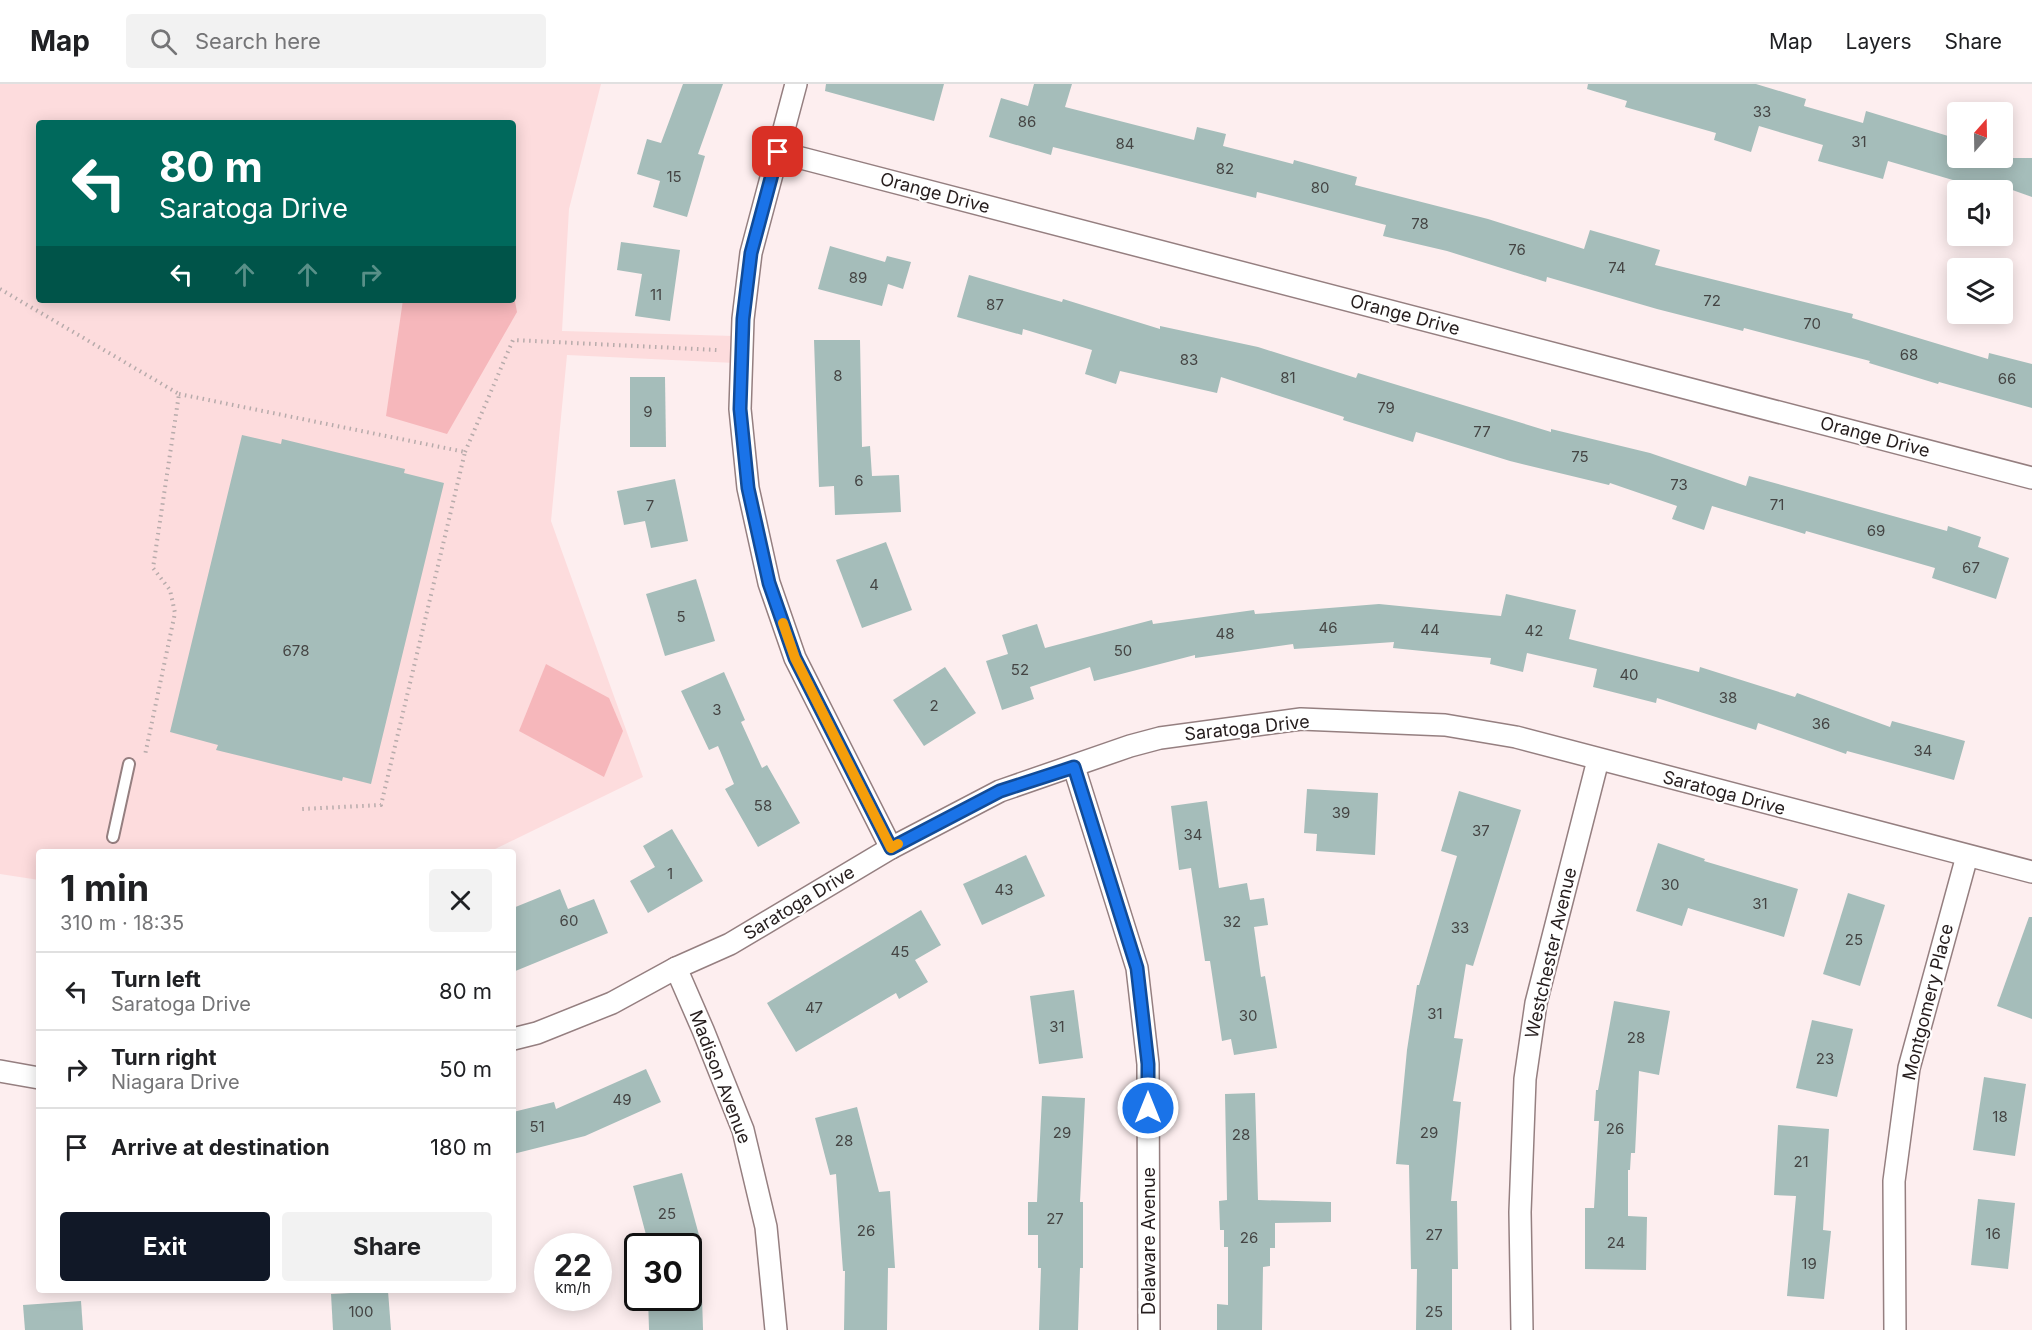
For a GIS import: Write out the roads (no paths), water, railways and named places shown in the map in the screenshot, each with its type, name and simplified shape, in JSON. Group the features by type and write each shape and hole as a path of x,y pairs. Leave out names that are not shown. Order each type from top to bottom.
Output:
{"street":[{"path":"796,84 751,253 743,319 740,409 748,488 769,583 795,658 891,848"},
{"name":"Orange Drive","path":"778,152 2032,478"},
{"name":"Saratoga Drive","path":"516,1038 537,1033 612,1003 676,968 730,944 891,848 1000,791 1130,746 1160,738 1301,719 1445,726 1516,737 2032,872"},
{"name":"Westchester Avenue","path":"1522,1330 1521,1212 1525,1079 1536,1003 1598,760"},
{"name":"Delaware Avenue","path":"1074,767 1137,968 1148,1064 1149,1330"},
{"name":"Montgomery Place","path":"1895,1330 1894,1181 1909,1068 1967,856"},
{"name":"Madison Avenue","path":"676,968 704,1030 743,1130 766,1227 776,1330"},
{"path":"0,1071 36,1077"}],"lane":[{"path":"113,837 129,764"}]}
